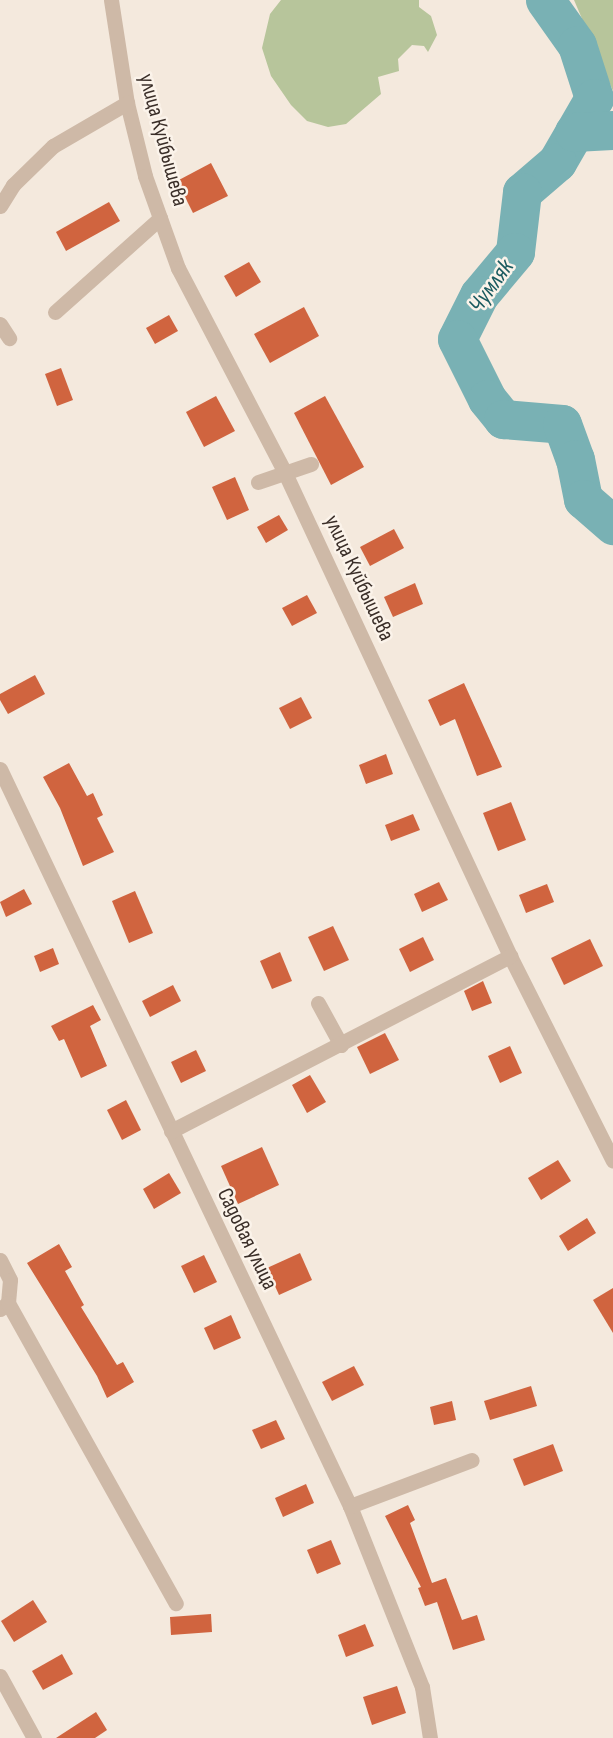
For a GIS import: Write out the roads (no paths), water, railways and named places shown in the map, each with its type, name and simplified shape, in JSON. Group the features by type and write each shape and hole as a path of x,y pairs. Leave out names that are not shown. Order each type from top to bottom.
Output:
{"street":[{"name":"улица Куйбышева","path":"111,0 127,103 146,176 178,268 285,472 510,956 613,1161"},
{"path":"0,206 13,185 52,146 127,103"},
{"path":"55,312 160,218"},
{"path":"0,324 9,338"},
{"path":"258,482 311,464"},
{"name":"Садовая улица","path":"0,769 350,1506 422,1687 430,1738"},
{"path":"171,1131 510,956"},
{"path":"318,1003 341,1045"},
{"path":"0,1260 10,1280 4,1306 176,1603"},
{"path":"350,1506 472,1460"},
{"path":"0,1676 34,1738"}],"waterway":[{"name":"Чумляк","path":"545,0 577,45 594,98 557,162 522,192 515,252 479,295 457,339 487,399 503,419 562,424 575,459 583,499 613,525"},
{"path":"574,132 613,130"}]}
